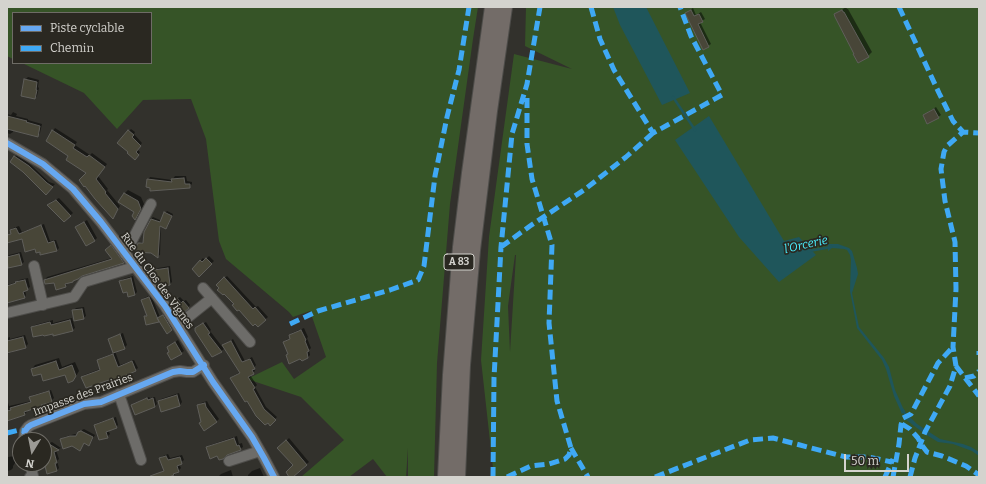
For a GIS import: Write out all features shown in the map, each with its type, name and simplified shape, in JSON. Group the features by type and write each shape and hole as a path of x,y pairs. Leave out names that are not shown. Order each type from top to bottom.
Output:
{"highway":[{"name":"A 83","path":"445,477 450,375 460,247 468,173 492,7"},
{"name":"A 83","path":"458,477 463,364 473,250 490,111 505,7"}],"street":[{"name":"Rue du Clos des Vignes","path":"7,143 43,164 73,190 101,222 178,324 214,382 260,451 274,477"},
{"path":"125,254 151,204"},
{"path":"34,266 43,305"},
{"path":"7,314 74,297 84,282 135,266"},
{"path":"203,288 250,342"},
{"path":"178,324 212,298"},
{"name":"Impasse des Prairies","path":"25,432 31,425 84,404 101,402 173,372 193,372 204,365"},
{"path":"119,394 141,460"},
{"path":"229,461 260,451"}],"green space":[{"path":"7,7 478,7 450,204 437,363 434,477 408,477 408,448 406,477 387,477 373,459 349,477 301,477 344,440 301,397 247,379 282,362 294,379 326,357 310,311 293,317 226,259 219,241 206,139 191,99 143,100 117,129 84,93 24,64 152,64 152,12 12,12 12,58 7,56"},
{"path":"526,7 979,7 979,477 494,477 481,360 489,237 514,54 572,69 525,46","holes":["516,255 510,352 508,306"]}],"water":[{"path":"613,7 646,7 690,93 662,105 620,25"},
{"path":"709,116 784,241 799,237 816,255 779,282 739,237 675,140"},
{"path":"828,244 838,244 849,248 852,251 858,274 852,293 859,327 884,358 889,367 895,390 905,411 902,414 894,396 882,360 857,328 850,291 850,255 847,250 844,249 832,248 828,251"},
{"path":"910,417 917,424 940,439 971,447 979,452 979,456 972,451 953,444 938,442 905,419"}],"building":[{"path":"691,10 694,16 699,14 703,22 698,24 709,47 703,50 685,13"},
{"path":"842,10 869,57 858,63 834,14"},
{"path":"24,79 37,82 35,99 21,96"},
{"path":"934,109 939,118 927,124 923,115"},
{"path":"7,116 40,126 38,137 7,129"},
{"path":"52,130 75,145 73,148 87,157 89,155 105,167 96,179 118,209 113,219 79,180 86,173 66,160 68,156 46,141"},
{"path":"128,130 134,135 132,137 141,146 136,152 139,155 135,160 117,143"},
{"path":"14,156 29,166 53,187 46,195 23,172 10,162"},
{"path":"184,178 185,184 190,184 190,188 150,191 150,188 146,187 147,179 172,182 171,179"},
{"path":"124,193 138,201 141,209 135,220 132,216 134,212 118,202"},
{"path":"56,200 71,216 64,222 47,205"},
{"path":"164,212 172,216 166,229 160,226 158,258 151,253 136,252 138,243 143,243 144,232 151,219 160,222"},
{"path":"84,222 95,241 86,246 75,227"},
{"path":"41,225 48,243 54,241 57,251 40,255 40,252 36,253 35,249 25,252 22,239 7,243 7,235 11,234 10,230 16,228 19,234"},
{"path":"111,245 124,263 82,276 73,282 65,284 66,287 56,290 54,283 45,284 44,280 112,259 105,250"},
{"path":"19,254 22,265 8,268 7,257"},
{"path":"206,258 212,264 199,277 192,269 200,260 202,262"},
{"path":"168,268 170,285 159,287 157,285 154,270"},
{"path":"224,277 253,309 255,307 266,320 258,327 255,324 253,326 239,310 237,311 232,305 234,304 224,294 223,295 217,290 219,288 216,285"},
{"path":"131,278 135,295 128,297 127,292 123,293 119,281"},
{"path":"25,280 28,290 23,292 25,298 7,303 7,286 16,283 15,282"},
{"path":"149,297 159,322 146,325 144,316 147,316 141,300"},
{"path":"177,298 181,303 183,301 189,308 181,315 178,310 176,311 171,303"},
{"path":"82,309 84,319 74,321 72,310"},
{"path":"163,315 172,330 167,334 157,318"},
{"path":"70,320 73,331 53,336 53,334 33,337 31,327 50,322 51,325"},
{"path":"203,323 210,333 208,334 222,352 212,357 195,331 195,328"},
{"path":"301,330 309,351 307,352 308,358 302,361 300,359 289,364 286,355 288,354 283,342 290,339 289,335"},
{"path":"120,334 125,349 113,353 108,339"},
{"path":"23,337 26,348 7,353 7,341"},
{"path":"231,341 242,362 250,359 255,369 252,370 254,374 248,377 255,388 253,389 264,409 276,420 270,426 268,423 265,425 256,416 230,378 240,373 222,345"},
{"path":"175,342 182,354 171,360 167,353 169,352 167,347"},
{"path":"113,354 118,367 132,361 136,371 110,382 109,380 86,388 81,377 100,370 97,360"},
{"path":"56,361 59,370 72,365 76,376 73,381 68,383 65,375 43,381 41,374 33,376 31,369"},
{"path":"49,391 52,402 24,412 25,415 7,421 7,411 11,410 10,408 31,402 29,397"},
{"path":"177,395 180,406 161,412 158,401"},
{"path":"147,398 148,400 153,398 155,407 135,415 131,405"},
{"path":"205,403 206,407 217,422 204,431 199,423 201,422 197,405"},
{"path":"113,418 117,428 106,432 108,438 99,440 94,425"},
{"path":"81,431 93,437 89,446 84,443 80,451 72,446 63,449 60,439 76,436 78,432"},
{"path":"234,438 237,446 239,445 241,450 227,455 223,459 219,460 217,456 210,459 206,447"},
{"path":"286,440 307,465 293,477 289,477 286,472 293,465 277,448"},
{"path":"52,446 59,450 54,452 57,463 55,463 57,471 47,474 46,472 52,472"},
{"path":"166,456 168,460 180,457 182,464 177,466 179,472 169,477 150,477 164,471 159,458"}],"waterway":[{"name":"l'Orcerie","path":"673,97 695,130"},
{"name":"l'Orcerie","path":"809,251 831,247"},
{"name":"l'Orcerie","path":"903,410 909,419"}],"marked path":[{"path":"290,324 318,311 390,290 418,280 424,266 435,176 447,117 459,70 469,7"},
{"path":"493,477 494,378 501,247 512,134 527,84 540,7"},
{"path":"591,7 600,39 614,70 653,133 722,95 691,36 680,7"},
{"path":"899,7 953,121 963,132"},
{"path":"507,477 531,466 549,464 565,459 569,455 571,448 557,401 549,323 552,245 532,179 527,144 527,94"},
{"path":"910,477 915,458 925,432 950,386 956,366 953,347 956,289 955,242 945,201 941,169 944,152 947,146 963,132 979,133"},
{"path":"501,247 584,190 626,157 653,133"},
{"path":"893,477 903,418 911,414 938,363 953,347"},
{"path":"956,366 979,396"},
{"path":"965,378 974,376 979,371"},
{"path":"902,424 910,429 927,452 942,456 966,466 979,475"},
{"path":"7,433 19,430 25,431"},
{"path":"655,477 750,440 773,438 846,457 868,457 892,462"},
{"path":"571,448 588,477"},
{"path":"885,477 893,459"}],"cycle path":[{"path":"7,143 43,164 73,189 101,222 165,306 213,382 252,437 274,477"},
{"path":"25,432 31,425 84,404 101,402 173,372 193,372 204,365"}]}
